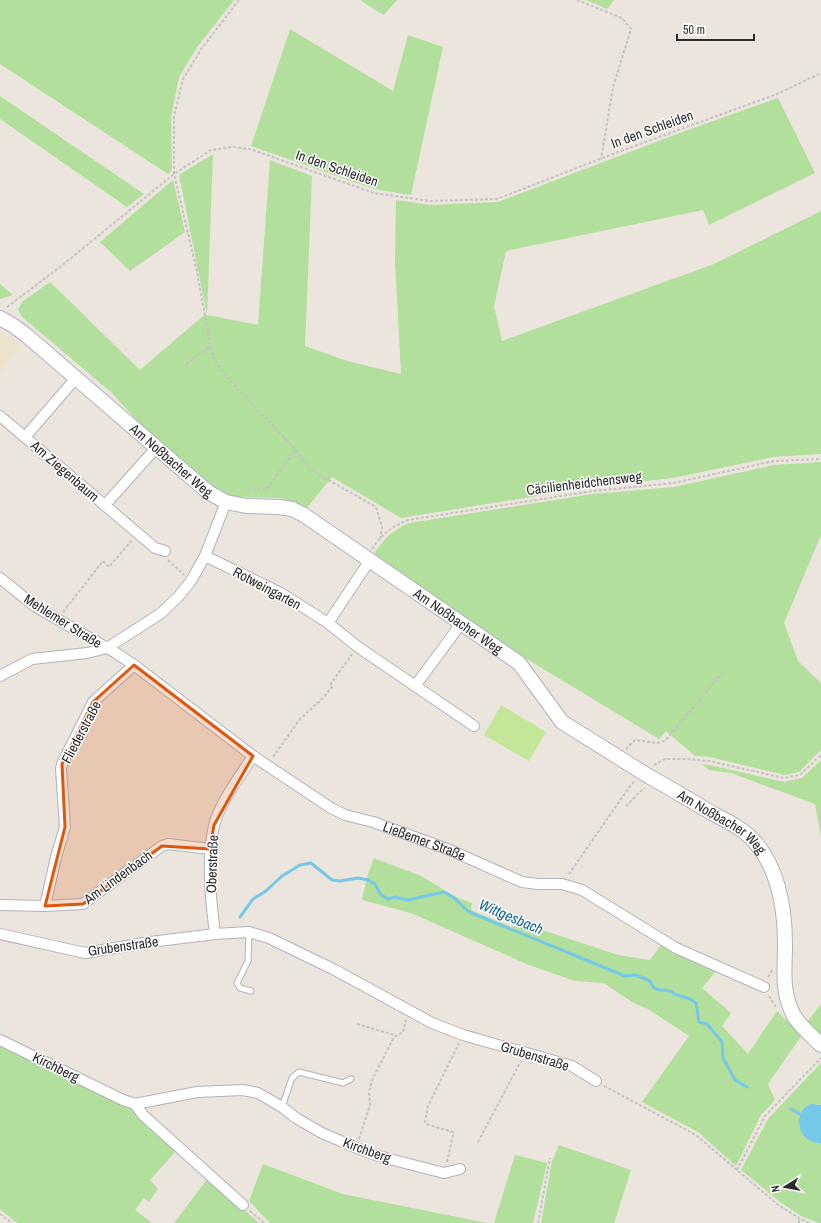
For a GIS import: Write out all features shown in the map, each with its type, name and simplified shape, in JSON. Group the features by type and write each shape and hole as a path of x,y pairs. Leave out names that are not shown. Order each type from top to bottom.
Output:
{"street":[{"name":"Am Noßbacher Weg","path":"4,313 14,326 198,483 226,502 246,506 292,509 304,515 519,663 562,722 629,764 646,783 740,829 754,840 772,869 782,903 785,924 784,982 788,1001 795,1017 821,1045"},
{"name":"Am Ziegenbaum","path":"25,437 76,378"},
{"name":"Am Ziegenbaum","path":"0,416 154,548 165,551"},
{"name":"Am Ziegenbaum","path":"105,505 156,448"},
{"path":"0,676 32,659 87,653 107,648 160,614 178,597 191,581 205,556 226,502"},
{"name":"Rotweingarten","path":"205,556 281,593 328,623 358,647 474,726"},
{"path":"328,623 370,560"},
{"name":"Mehlemer Straße","path":"0,578 36,607 107,648"},
{"path":"416,686 455,632 460,622"},
{"name":"Ließemer Straße","path":"107,648 134,665 253,756 306,792 345,815 373,822 450,850 522,882 562,884 582,890 676,948 764,987"},
{"name":"Fliederstraße","path":"45,906 56,857 65,828 61,769 62,764 93,702 134,665"},
{"name":"Oberstraße","path":"215,934 211,895 210,849 214,825 223,805 253,756"},
{"name":"Am Lindenbach","path":"3,905 45,906 83,904 162,846 168,844 210,849"},
{"name":"Grubenstraße","path":"0,934 86,953 150,942 215,934 249,932 269,938 335,970 409,1012 432,1023 463,1035 572,1066 596,1081"},
{"name":"Kirchberg","path":"0,1040 123,1100 135,1104 197,1092 243,1090 258,1093 322,1133 378,1156 444,1172 460,1169"},
{"name":"Kirchberg","path":"135,1104 143,1115 243,1205"}],"lane":[{"path":"249,932 248,961 237,983 240,988 252,991"},
{"path":"282,1107 292,1078 299,1072 343,1083 351,1079"}],"path":[{"path":"239,0 202,48 183,78 174,118 174,174 196,267 213,358 231,382 296,450 311,470 376,507 382,527 379,539"},
{"path":"577,0 622,18 631,29 613,87 601,159"},
{"name":"In den Schleiden","path":"4,313 174,174 211,150 233,147 250,149 374,193 430,201 497,200 601,159 777,94 821,73"},
{"path":"186,364 211,346"},
{"path":"246,506 248,490 266,489 296,450"},
{"name":"Cäcilienheidchensweg","path":"370,560 372,548 387,530 408,520 593,491 673,483 774,461 821,458"},
{"path":"58,619 103,561 109,567 138,533"},
{"path":"165,551 167,559 191,581"},
{"path":"267,765 300,719 323,698 332,687 330,685 358,647"},
{"path":"635,740 658,743 666,740 723,672"},
{"path":"626,806 646,783"},
{"path":"357,1148 370,1105 369,1092 372,1080 394,1037 403,1032 409,1012"},
{"path":"357,1024 396,1036"},
{"path":"449,1151 453,1132 426,1124 425,1121 428,1106 463,1035"},
{"path":"478,1142 525,1053"},
{"path":"736,1170 765,1116 821,1058"},
{"path":"596,1081 696,1135 778,1204 809,1223"},
{"path":"538,1223 550,1158"},
{"path":"243,1205 264,1223"},
{"path":"0,1214 12,1223"},
{"path":"799,1218 800,1223"}],"highlighted area":[{"path":"134,665 253,756 214,825 210,849 162,846 83,904 45,906 65,827 62,764 93,702"}],"shaded area":[{"path":"0,332 22,347 0,372"}],"green space":[{"path":"0,0 234,0 198,46 179,77 171,118 172,170 168,174 0,64"},
{"path":"397,0 384,15 361,1"},
{"path":"586,0 614,0 607,9"},
{"path":"290,29 393,91 408,35 443,47 411,195 374,189 251,146"},
{"path":"0,96 144,194 127,207 0,119"},
{"path":"778,98 815,173 709,225 703,210 506,251 494,306 502,341 714,264 821,211 821,454 773,457 673,478 592,487 401,518 332,477 306,509 295,503 280,498 233,497 215,491 154,439 112,393 21,316 18,309 22,302 50,282 140,370 203,316 207,315 258,325 270,160 312,176 305,346 347,361 401,374 395,262 396,200 430,205 498,202 677,134"},
{"path":"213,154 207,315 179,175"},
{"path":"173,180 185,232 130,271 100,242"},
{"path":"0,284 13,295 0,299"},
{"path":"821,462 821,535 784,623 798,661 821,683 821,750 799,772 785,775 709,757 695,756 666,731 659,739 522,656 374,554 389,536 409,523 593,494 674,487 774,465"},
{"path":"501,705 546,732 529,761 484,735"},
{"path":"821,760 821,837 815,804 731,773 709,770 702,764 784,782 802,778"},
{"path":"374,858 421,876 456,897 472,903 471,910 512,927 527,925 618,955 650,960 661,945 715,972 702,988 731,1013 722,1026 748,1054 777,1011 802,1035 768,1084 775,1100 761,1115 736,1166 698,1132 642,1102 689,1036 648,1009 632,1002 604,983 575,981 529,965 411,913 362,900 367,877"},
{"path":"821,1004 821,1037 808,1021"},
{"path":"0,1044 133,1106 177,1150 150,1180 158,1189 149,1202 144,1198 135,1210 152,1223 17,1223 0,1209"},
{"path":"821,1063 821,1105 816,1104 809,1140 821,1144 821,1223 819,1223 801,1216 780,1202 741,1170 768,1119"},
{"path":"559,1145 631,1170 614,1223 541,1223 552,1161"},
{"path":"515,1155 547,1163 533,1223 494,1223"},
{"path":"263,1164 343,1194 487,1223 270,1223 249,1201"},
{"path":"208,1178 259,1223 174,1223"}],"water":[{"path":"811,1104 821,1105 821,1144 806,1138 801,1132 799,1122 801,1113"}],"waterway":[{"name":"Wittgesbach","path":"240,917 253,899 266,891 282,876 300,865 311,863 332,880 340,881 358,878 368,880 375,884 381,895 388,899 395,897 408,900 444,892 454,898 469,912 625,976 636,975 650,981 654,988 671,991 674,994 690,999 696,1003 699,1022 707,1024 722,1042 723,1058 735,1080 747,1087"},
{"name":"Wittgesbach","path":"791,1109 800,1114"}]}
